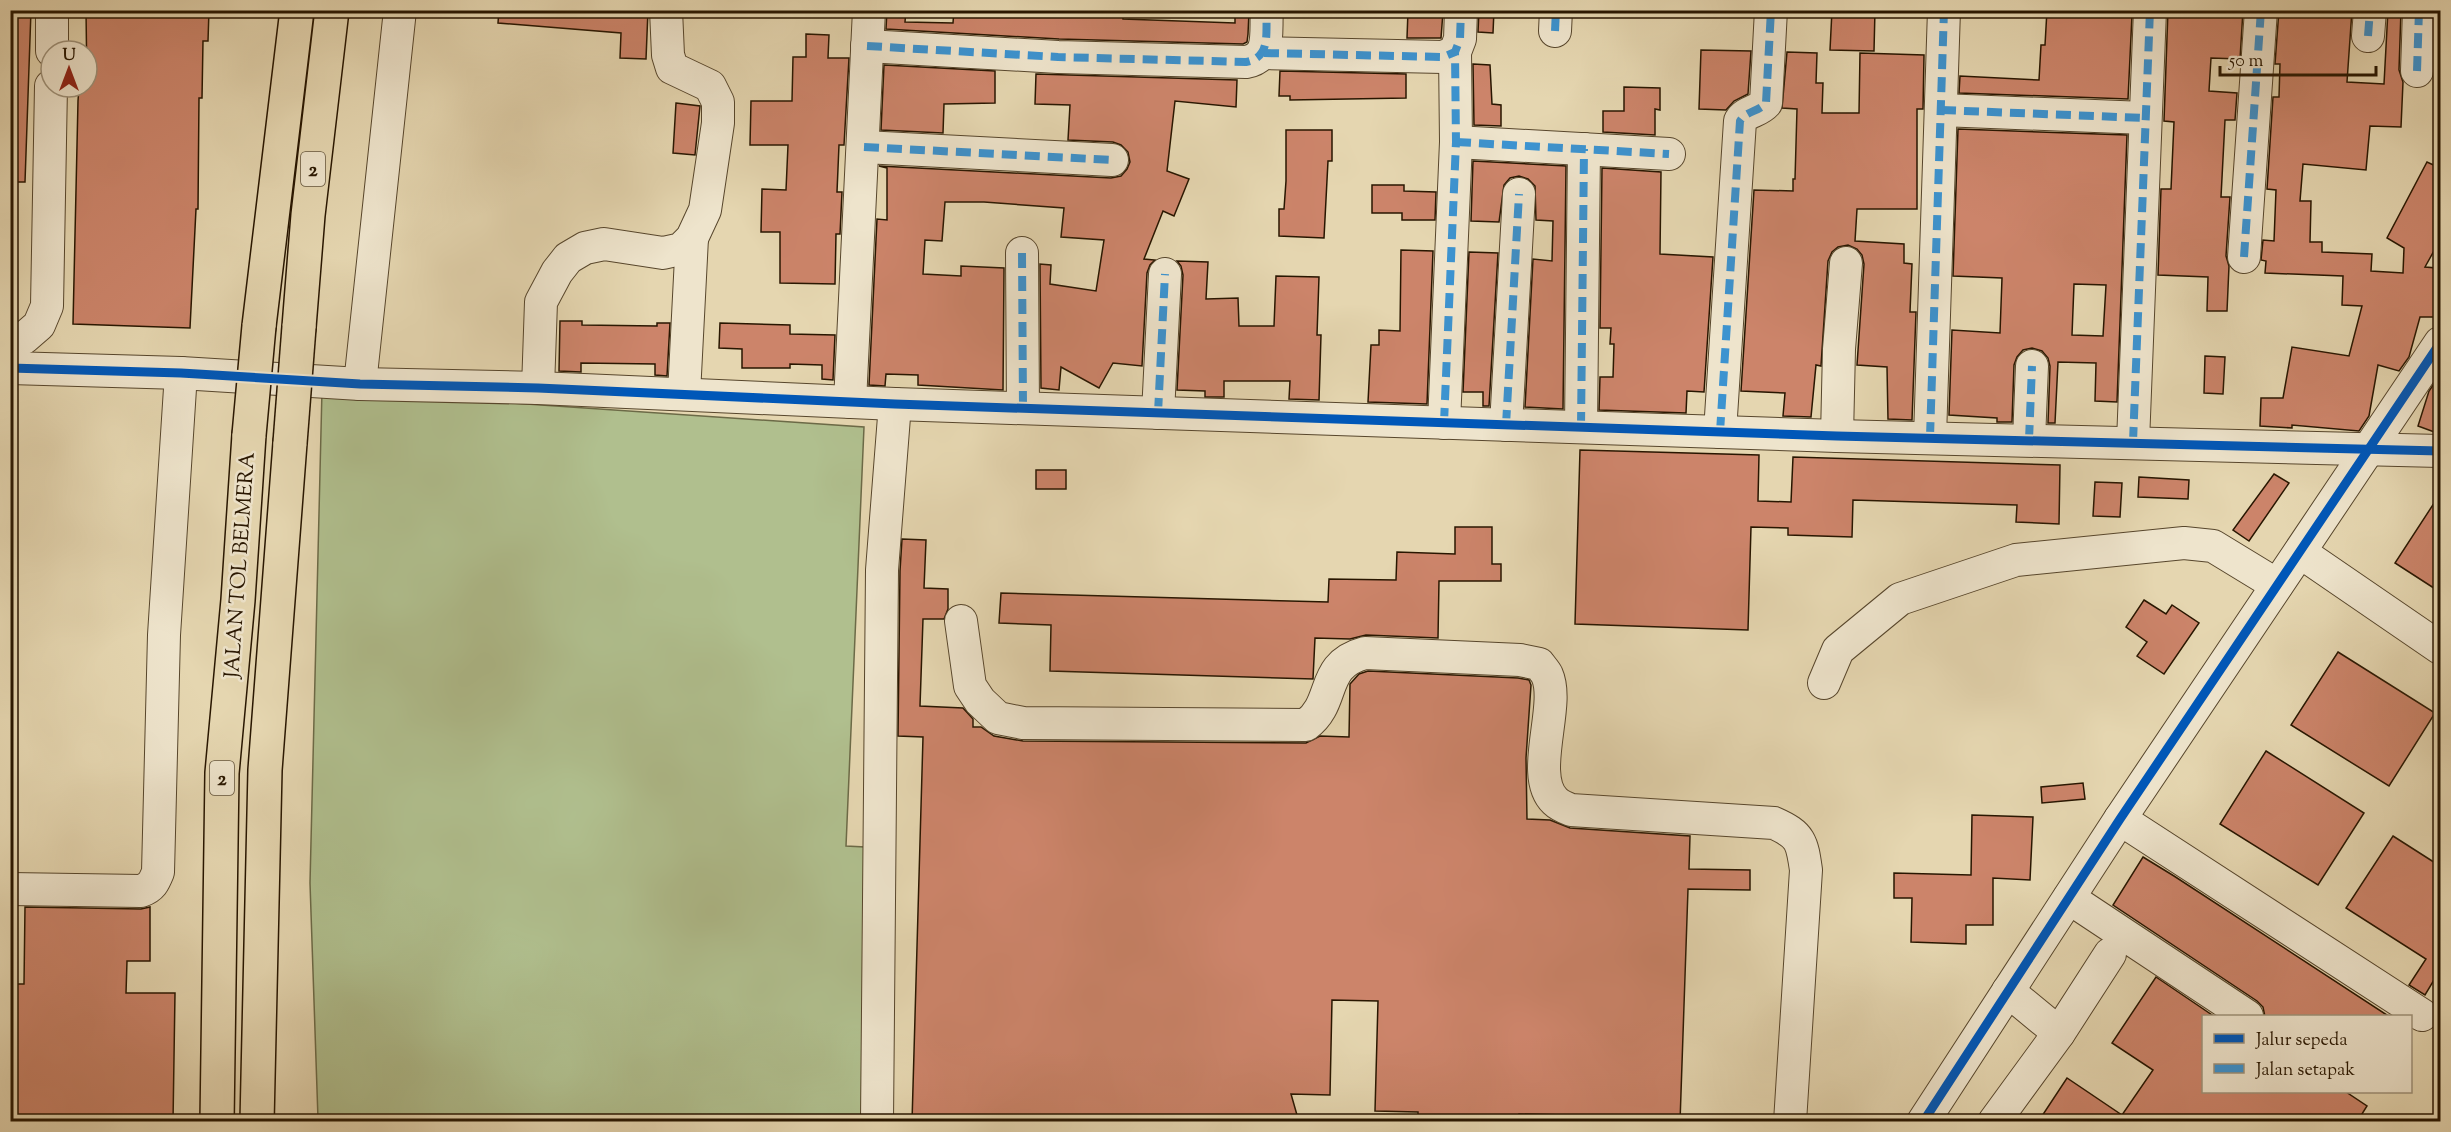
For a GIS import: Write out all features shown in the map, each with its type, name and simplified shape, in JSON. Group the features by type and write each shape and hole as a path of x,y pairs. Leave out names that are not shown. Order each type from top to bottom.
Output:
{"highway":[{"name":"JALAN TOL BELMERA","path":"217,1122 222,773 259,326 297,10"},
{"name":"JALAN TOL BELMERA","path":"257,1122 265,770 308,215 332,10"},
{"path":"260,1063 265,1122"}],"street":[{"path":"52,10 52,39"},
{"path":"360,384 400,10"},
{"path":"538,388 541,302 557,272 568,258 585,248 604,244 663,253 681,249 692,238 705,210 718,123 718,102 710,86 672,68 668,55 666,10"},
{"path":"850,402 869,10"},
{"path":"867,46 1058,57 1246,62 1257,60 1264,53 1267,10"},
{"path":"1444,423 1456,142 1455,52 1460,39 1461,10"},
{"path":"1720,432 1740,121 1745,114 1761,109 1766,103 1771,10"},
{"path":"1930,438 1944,10"},
{"path":"2133,442 2150,10"},
{"path":"2244,257 2261,10"},
{"path":"2417,71 2419,10"},
{"path":"1264,53 1443,57 1455,52"},
{"path":"10,338 24,338 39,325 47,306 51,99"},
{"path":"1941,110 2145,118"},
{"path":"1456,142 1669,154"},
{"path":"864,147 1112,160"},
{"path":"1581,427 1584,150"},
{"path":"1506,425 1519,194"},
{"path":"684,394 692,238"},
{"path":"1022,253 1023,408"},
{"path":"1837,436 1846,263"},
{"path":"1158,413 1165,274"},
{"path":"1923,1122 2121,819 2440,343"},
{"path":"2029,440 2032,366"},
{"path":"10,368 181,373 360,384 538,388 895,404 1837,436 2133,442 2360,465 2440,451"},
{"path":"10,889 141,891 148,889 154,883 158,872 164,635 181,373"},
{"path":"877,1122 882,570 895,404"},
{"path":"1824,684 1838,650 1900,599 2016,560 2184,543 2213,546 2277,585"},
{"path":"2300,552 2440,648"},
{"path":"962,621 970,686 980,701 998,718 1023,723 1306,725 1316,718 1340,664 1357,655 1365,653 1508,660 1539,664 1547,675 1550,691 1545,764 1546,787 1556,802 1571,810 1774,823 1793,831 1802,847 1806,870 1790,1122"},
{"path":"2121,819 2422,1015"},
{"path":"2069,898 2244,1015"},
{"path":"1994,1122 2059,1033 2110,954"},
{"path":"2008,991 2059,1033"}],"green space":[{"path":"322,390 864,427 846,846 865,847 876,1121 318,1119 310,883"}],"building":[{"path":"10,10 31,10 25,182 10,182"},
{"path":"86,10 209,10 208,41 203,41 202,98 199,98 198,209 196,209 190,328 73,324 78,99 99,99 99,39 86,39"},
{"path":"499,10 648,10 646,59 620,58 621,33 498,23"},
{"path":"887,10 906,10 905,22 953,23 954,10 1071,10 1110,13 1110,17 1123,17 1123,19 1235,23 1235,12 1249,12 1247,42 1243,44 1059,39 886,29"},
{"path":"1479,10 1494,10 1493,33 1478,32"},
{"path":"1832,10 1875,10 1874,51 1830,50"},
{"path":"2047,10 2132,15 2128,99 1959,93 1960,76 2039,80 2041,45 2045,45"},
{"path":"2168,10 2243,10 2240,59 2211,58 2209,91 2237,93 2235,120 2225,120 2221,197 2230,197 2226,256 2229,266 2227,311 2207,311 2208,277 2158,275 2161,189 2171,189 2174,122 2164,121"},
{"path":"2279,10 2352,10 2347,82 2384,84 2388,10 2401,10 2399,70 2403,82 2401,127 2370,126 2366,170 2303,164 2300,201 2311,201 2310,242 2322,242 2322,252 2372,254 2371,271 2403,273 2404,248 2387,238 2427,162 2440,168 2440,240 2425,267 2437,268 2435,317 2420,317 2409,357 2399,371 2378,365 2369,416 2359,431 2292,425 2292,428 2260,426 2261,398 2283,398 2292,347 2349,356 2362,306 2342,305 2343,276 2265,273 2266,261 2261,260 2263,240 2274,241 2276,190 2267,189 2273,97 2279,97 2280,64 2275,64"},
{"path":"1408,11 1443,12 1441,38 1407,38"},
{"path":"806,34 829,35 828,58 849,58 844,145 839,145 837,192 842,192 840,234 836,234 835,284 780,283 780,232 761,232 762,189 786,190 788,145 750,145 751,101 792,101 793,57 806,57"},
{"path":"1701,50 1751,51 1748,94 1734,101 1726,110 1699,109"},
{"path":"1787,52 1817,53 1816,83 1823,83 1822,113 1859,113 1860,53 1924,55 1923,109 1917,109 1917,209 1857,209 1855,241 1904,244 1904,263 1912,264 1910,312 1916,312 1912,420 1888,419 1887,367 1857,365 1864,264 1862,255 1857,249 1848,245 1838,247 1832,252 1828,261 1821,366 1816,365 1811,417 1783,416 1785,393 1741,391 1754,190 1793,191 1793,179 1795,179 1797,109 1782,108"},
{"path":"1473,64 1490,65 1492,104 1501,105 1501,126 1474,125"},
{"path":"884,65 995,71 995,103 944,104 943,133 881,130"},
{"path":"1280,71 1406,74 1406,98 1290,100 1290,96 1279,96"},
{"path":"1036,74 1237,80 1236,107 1175,101 1167,171 1189,179 1174,216 1163,211 1144,259 1155,260 1147,273 1142,366 1113,363 1099,388 1061,367 1059,390 1041,388 1040,264 1051,265 1050,284 1096,291 1104,240 1061,237 1064,208 984,202 945,202 942,241 925,240 923,274 961,276 961,266 1004,268 1003,390 918,385 918,375 886,374 885,386 869,385 877,219 887,220 887,168 879,166 1111,178 1121,176 1127,169 1130,162 1128,152 1121,145 1113,142 1068,140 1070,105 1035,104"},
{"path":"1624,87 1660,88 1660,110 1655,109 1655,135 1603,132 1603,111 1624,111"},
{"path":"676,103 700,106 695,155 673,153"},
{"path":"1958,129 2127,135 2117,402 2095,401 2096,363 2058,362 2055,423 2048,423 2050,366 2048,358 2042,351 2032,348 2023,350 2014,365 2012,422 1997,422 1997,418 1949,415 1952,330 2000,333 2002,278 1953,276","holes":["2074,284 2106,285 2103,336 2072,335"]},
{"path":"1286,130 1332,130 1332,161 1328,161 1324,238 1279,236 1279,209 1284,209 1286,181"},
{"path":"1473,161 1566,166 1563,409 1525,407 1533,259 1552,261 1553,221 1536,220 1535,186 1528,179 1519,176 1510,178 1504,185 1499,222 1471,221"},
{"path":"1602,168 1661,172 1660,254 1713,257 1704,392 1687,391 1686,413 1599,410 1600,377 1613,377 1614,344 1610,344 1611,328 1600,328"},
{"path":"1372,185 1404,185 1404,191 1436,192 1435,220 1402,220 1402,213 1372,213"},
{"path":"1401,250 1433,251 1427,404 1368,402 1371,345 1379,345 1379,330 1400,331"},
{"path":"1469,252 1498,253 1489,406 1483,406 1483,392 1463,392"},
{"path":"1177,261 1208,262 1206,299 1238,298 1239,326 1274,326 1276,276 1319,277 1317,335 1321,335 1319,400 1289,399 1290,381 1224,381 1224,397 1205,397 1205,391 1177,390 1183,275"},
{"path":"560,321 582,321 582,325 657,326 657,323 670,323 667,376 655,375 655,364 581,363 581,372 559,371"},
{"path":"720,323 790,325 790,334 835,335 833,380 822,379 822,365 790,364 790,368 742,368 742,349 719,348"},
{"path":"2205,356 2225,357 2223,394 2204,393"},
{"path":"2440,375 2440,433 2437,433 2418,426 2429,391"},
{"path":"1580,450 1759,455 1758,501 1791,502 1793,457 2060,465 2059,524 2016,522 2017,505 1853,500 1852,537 1788,535 1788,528 1751,527 1748,630 1575,624"},
{"path":"1036,470 1066,470 1066,489 1036,489"},
{"path":"2274,474 2289,483 2249,541 2233,530"},
{"path":"2139,477 2189,480 2188,499 2138,497"},
{"path":"2095,482 2122,483 2120,517 2093,516"},
{"path":"2440,494 2440,592 2395,563"},
{"path":"1455,527 1492,527 1492,564 1501,564 1501,581 1439,581 1438,638 1366,635 1350,639 1315,638 1313,679 1050,671 1051,625 999,623 1001,593 1328,602 1329,579 1396,580 1397,552 1455,554"},
{"path":"902,539 926,540 924,588 948,589 948,609 944,619 923,619 920,706 963,708 973,719 973,727 981,727 994,736 1023,741 1306,743 1320,736 1349,737 1350,684 1359,674 1368,671 1529,680 1531,685 1526,758 1527,819 1550,820 1570,828 1690,836 1689,869 1750,870 1750,890 1688,889 1680,1122 1608,1122 1608,1116 1519,1114 1519,1118 1483,1117 1483,1122 1418,1122 1418,1112 1375,1111 1378,1001 1332,1000 1330,1095 1291,1094 1299,1122 912,1122 923,737 898,736"},
{"path":"2144,600 2166,614 2172,605 2199,623 2164,674 2137,656 2147,642 2126,627"},
{"path":"2338,652 2435,713 2389,786 2291,725"},
{"path":"2266,751 2364,813 2318,885 2220,824"},
{"path":"2083,783 2085,799 2042,803 2041,787"},
{"path":"1972,815 2033,817 2030,880 1993,878 1993,925 1966,925 1966,944 1911,942 1912,898 1894,898 1894,873 1971,875"},
{"path":"2393,836 2440,866 2440,970 2425,995 2409,985 2426,959 2346,908"},
{"path":"2143,857 2387,1015 2265,1015 2263,1007 2257,1001 2113,905"},
{"path":"25,907 141,909 150,907 150,961 127,961 126,993 175,993 173,1122 10,1122 10,984 24,984"},
{"path":"2156,977 2212,1015 2202,1015 2202,1093 2348,1093 2367,1106 2357,1122 2038,1122 2067,1078 2122,1115 2153,1070 2112,1043"}],"marked path":[{"path":"867,46 1058,57 1246,62 1260,55 1264,49 1267,10"},
{"path":"1264,53 1443,57 1455,52 1460,39 1461,10"},
{"path":"1555,31 1556,10"},
{"path":"1720,432 1740,121 1745,115 1766,103 1771,10"},
{"path":"1930,437 1944,10"},
{"path":"2133,442 2150,10"},
{"path":"2244,257 2261,10"},
{"path":"2368,36 2370,10"},
{"path":"2417,71 2419,10"},
{"path":"1444,423 1456,142 1455,52"},
{"path":"1941,110 2145,118"},
{"path":"1456,142 1669,154"},
{"path":"864,147 1112,160"},
{"path":"1581,427 1584,149"},
{"path":"1506,425 1519,194"},
{"path":"1022,253 1023,408"},
{"path":"1158,413 1165,274"},
{"path":"2029,440 2032,366"}],"cycle path":[{"path":"1923,1122 2120,819 2440,343"},
{"path":"10,368 181,373 360,384 538,388 895,404 1837,436 2440,451"}]}
